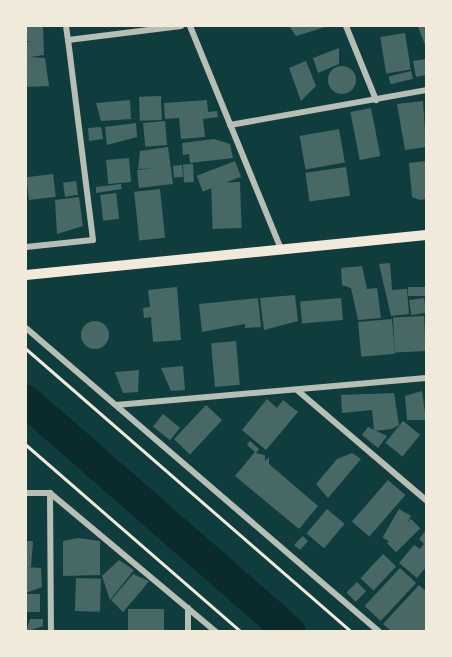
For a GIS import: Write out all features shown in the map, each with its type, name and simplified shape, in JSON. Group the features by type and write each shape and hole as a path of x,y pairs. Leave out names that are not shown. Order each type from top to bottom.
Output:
{"main road":[{"path":"26,275 426,235"}],"street":[{"path":"26,247 93,240 66,26"},
{"path":"68,40 182,26"},
{"path":"190,26 281,249"},
{"path":"346,26 376,100"},
{"path":"230,125 426,90"},
{"path":"26,328 379,632"},
{"path":"116,405 426,378"},
{"path":"297,390 426,500"},
{"path":"26,493 50,493 216,632"},
{"path":"50,493 51,632"},
{"path":"188,608 188,632"}],"path":[{"path":"26,349 352,632"},
{"path":"26,445 241,632"}],"building":[{"path":"26,26 43,26 44,55 30,57 45,58 49,86 26,87 26,42 32,41 26,41"},
{"path":"289,26 329,26 296,36"},
{"path":"426,26 426,47 418,27"},
{"path":"405,33 411,70 386,73 380,37"},
{"path":"339,48 339,64 318,73 313,58"},
{"path":"426,59 426,75 416,77 413,61"},
{"path":"306,61 316,86 301,101 289,68"},
{"path":"342,66 352,70 356,80 352,90 342,94 332,90 328,80 332,70"},
{"path":"411,71 413,79 391,84 389,77"},
{"path":"161,96 162,120 140,121 139,97"},
{"path":"130,100 131,119 101,121 96,103"},
{"path":"207,100 208,112 217,111 218,117 203,119 205,137 181,139 179,118 165,119 164,103"},
{"path":"423,101 426,147 405,150 397,104"},
{"path":"371,108 380,156 360,160 350,112"},
{"path":"165,121 167,145 145,147 143,123"},
{"path":"136,123 137,137 107,145 105,127"},
{"path":"101,127 103,139 89,141 88,128"},
{"path":"339,129 345,162 306,169 300,136"},
{"path":"214,139 230,144 233,158 190,163 189,154 183,155 182,143"},
{"path":"168,147 173,184 139,188 137,170 155,168 138,169 140,151"},
{"path":"129,158 131,182 108,184 106,160"},
{"path":"235,161 241,177 203,192 197,176"},
{"path":"426,161 426,199 420,200 412,197 409,163"},
{"path":"193,164 194,182 184,182 183,165"},
{"path":"182,165 183,177 174,178 173,166"},
{"path":"346,167 350,196 309,201 305,173"},
{"path":"53,174 56,197 29,200 26,177"},
{"path":"76,181 78,195 65,197 63,183"},
{"path":"240,182 242,228 213,229 211,183"},
{"path":"121,184 122,189 96,193 96,187"},
{"path":"160,189 165,238 139,240 134,192"},
{"path":"116,193 119,219 103,221 100,195"},
{"path":"79,197 83,226 57,234 55,200"},
{"path":"390,263 392,290 407,289 409,314 391,316 379,264"},
{"path":"362,266 367,289 377,288 381,318 358,320 351,288 342,285 341,268"},
{"path":"177,287 181,340 153,342 151,317 144,318 143,308 150,307 148,290"},
{"path":"408,287 426,287 426,296 408,296"},
{"path":"295,295 298,321 264,330 260,298"},
{"path":"258,298 261,327 245,328 245,324 202,332 199,304"},
{"path":"341,298 343,320 302,323 300,302"},
{"path":"424,298 426,313 411,315 409,300"},
{"path":"424,316 426,351 395,353 393,318"},
{"path":"392,319 395,354 361,357 358,322"},
{"path":"95,321 105,325 109,335 105,345 95,349 85,345 81,335 85,325"},
{"path":"236,341 240,385 215,387 211,343"},
{"path":"183,366 185,390 171,391 161,368"},
{"path":"139,370 138,392 123,393 115,372"},
{"path":"422,391 426,420 407,420 405,396"},
{"path":"394,393 399,425 392,429 374,431 372,410 342,413 341,395"},
{"path":"267,399 277,408 283,400 298,412 266,450 242,430"},
{"path":"206,405 222,420 190,454 174,439"},
{"path":"163,414 180,428 170,440 153,426"},
{"path":"403,421 420,435 402,457 385,443"},
{"path":"368,427 387,436 378,448 362,435"},
{"path":"250,441 259,449 256,453 265,455 265,461 269,457 269,464 318,506 299,529 235,476 255,452 247,445"},
{"path":"352,453 361,459 328,498 316,484 337,459"},
{"path":"388,480 405,495 369,537 352,522"},
{"path":"327,509 345,524 324,548 306,534"},
{"path":"399,509 411,516 395,545 382,538"},
{"path":"411,519 420,528 396,552 387,543"},
{"path":"426,530 426,567 417,578 399,563 414,545 420,549 424,544 419,539"},
{"path":"303,536 308,541 300,550 294,545"},
{"path":"78,538 100,541 100,575 63,576 63,541"},
{"path":"26,541 33,541 31,567 26,567"},
{"path":"383,554 396,566 374,590 360,578"},
{"path":"119,560 134,570 110,600 102,576"},
{"path":"26,567 41,568 42,587 26,593"},
{"path":"400,568 416,583 381,621 365,606"},
{"path":"133,574 149,581 123,612 111,600"},
{"path":"76,578 101,579 100,612 75,611"},
{"path":"357,582 366,591 356,602 346,593"},
{"path":"419,585 426,591 426,632 392,632 383,624"},
{"path":"26,594 40,594 40,612 26,612"},
{"path":"128,609 164,609 164,632 128,632"},
{"path":"30,619 43,619 43,626 26,632"}],"waterway":[{"path":"26,401 290,632"}]}
